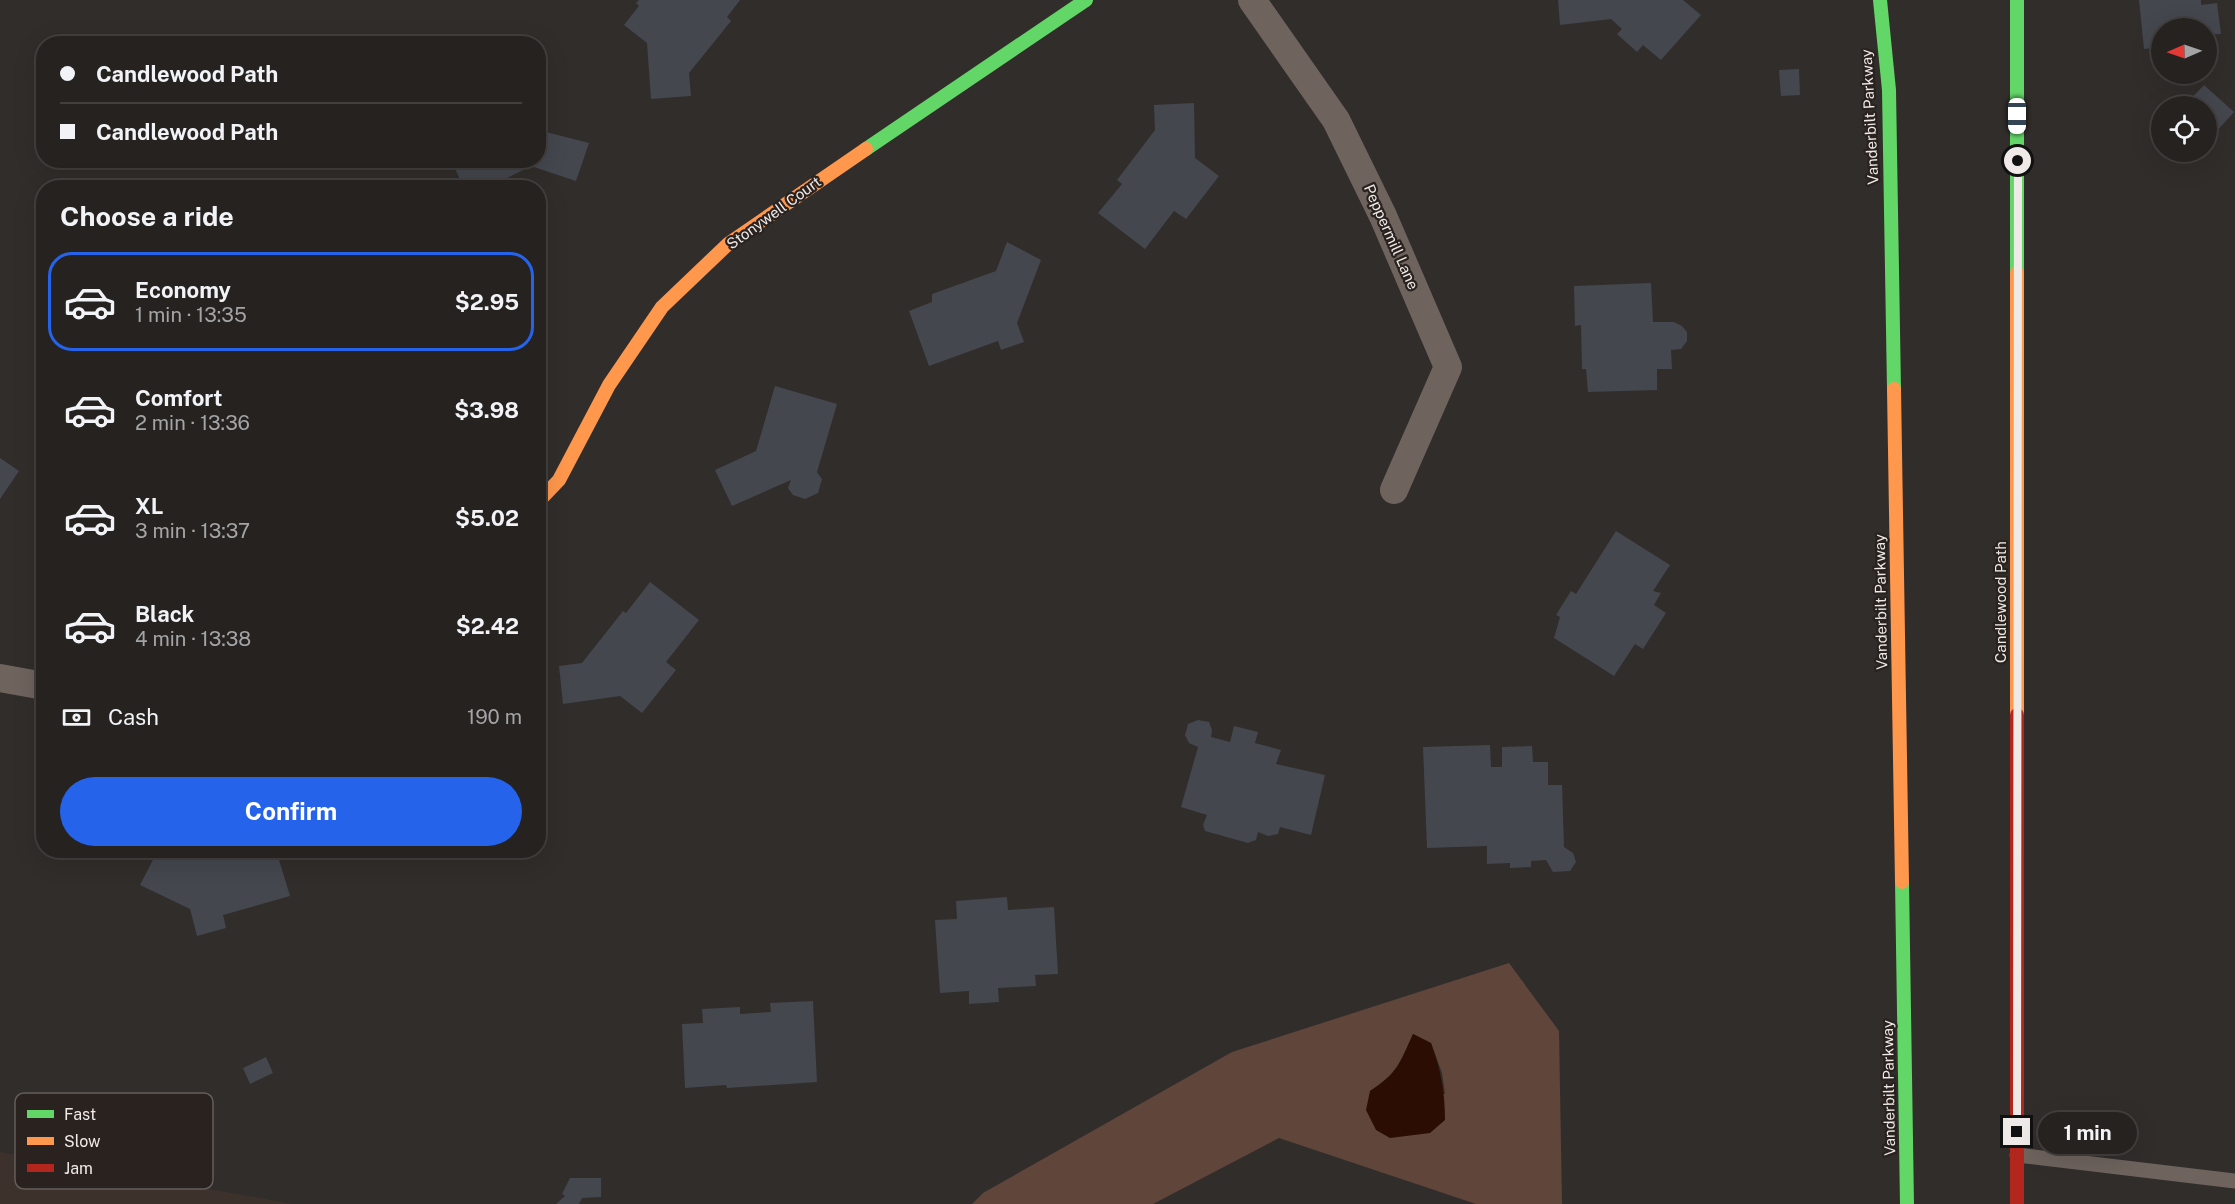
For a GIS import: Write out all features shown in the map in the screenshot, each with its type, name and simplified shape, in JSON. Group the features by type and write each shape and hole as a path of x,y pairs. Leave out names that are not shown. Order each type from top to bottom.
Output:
{"street":[{"name":"Stonywell Court","path":"546,494 559,480 609,385 662,307 728,244 1086,0"},
{"name":"Peppermill Lane","path":"1251,0 1336,120 1383,216 1448,368 1394,490"},
{"name":"Vanderbilt Parkway","path":"1880,0 1889,90 1907,1204"},
{"name":"Candlewood Path","path":"2017,0 2017,1204"},
{"path":"0,678 36,685"}],"lane":[{"path":"2017,1155 2235,1181"}],"shaded area":[{"path":"1509,963 1559,1031 1562,1204 1476,1204 1279,1138 1153,1204 972,1204 983,1193 1232,1052","holes":["1413,1034 1431,1043 1442,1073 1445,1094 1370,1091 1392,1073"]},
{"path":"1413,1034 1431,1043 1442,1081 1445,1120 1430,1133 1390,1138 1376,1130 1366,1110 1370,1091 1387,1079 1397,1067"},
{"path":"0,1152 15,1155 15,1189 208,1189 293,1204 0,1204"}],"building":[{"path":"639,0 740,0 727,17 731,21 689,73 691,96 651,99 647,43 624,25 639,6 636,3"},
{"path":"1558,0 1683,0 1701,15 1661,60 1643,45 1637,52 1617,34 1622,29 1611,19 1560,25"},
{"path":"2139,0 2201,0 2201,5 2217,3 2221,34 2217,34 2217,18 2151,18 2151,48 2144,49"},
{"path":"1799,69 1800,95 1781,96 1779,70"},
{"path":"2204,85 2216,96 2194,96"},
{"path":"2217,97 2234,112 2217,131"},
{"path":"1194,103 1195,158 1219,176 1186,219 1174,211 1145,249 1098,213 1122,184 1117,180 1155,130 1154,105"},
{"path":"546,132 589,143 576,181 537,168 546,168"},
{"path":"455,168 527,168 503,180 460,180"},
{"path":"1007,242 1041,260 1017,323 1024,342 1001,350 998,341 929,366 909,311 932,302 932,294 996,271"},
{"path":"1651,283 1653,322 1674,322 1687,332 1687,341 1681,349 1671,350 1672,369 1657,369 1657,390 1588,392 1586,369 1582,369 1581,325 1575,326 1574,286"},
{"path":"775,386 837,404 817,472 822,479 818,493 805,499 793,495 788,488 791,480 732,506 715,470 756,451"},
{"path":"0,458 19,471 0,499"},
{"path":"1616,531 1670,565 1653,591 1661,593 1654,605 1666,613 1643,649 1635,644 1614,676 1554,638 1560,617 1556,615 1571,591 1576,594"},
{"path":"650,582 699,620 666,662 676,670 642,713 620,696 563,704 559,666 582,663 623,611 626,613"},
{"path":"1198,720 1209,722 1212,730 1211,737 1230,742 1234,726 1258,732 1255,743 1281,750 1276,764 1325,775 1311,835 1280,827 1278,834 1268,836 1258,832 1256,840 1248,843 1205,831 1203,825 1207,815 1181,807 1198,747 1189,743 1185,735 1188,724"},
{"path":"1490,745 1491,767 1502,767 1502,747 1532,746 1533,762 1548,762 1548,785 1562,785 1564,847 1573,853 1576,862 1570,871 1553,872 1546,860 1531,861 1531,867 1510,868 1510,863 1487,864 1487,846 1427,848 1423,747"},
{"path":"154,858 278,858 290,896 223,915 226,928 197,936 190,909 140,885"},
{"path":"1007,897 1008,910 1054,907 1058,974 1035,975 1036,986 998,988 999,1002 969,1004 969,991 940,993 935,920 957,919 956,901"},
{"path":"813,1001 817,1082 727,1088 726,1085 685,1088 682,1024 703,1023 702,1009 740,1007 740,1014 771,1012 770,1003"},
{"path":"266,1057 273,1073 250,1084 243,1068"},
{"path":"570,1178 601,1178 601,1197 582,1198 579,1204 556,1204 565,1196 562,1194"}],"traffic: fast":[{"path":"866,149 1086,0"},
{"path":"1880,0 1889,90 1894,389"},
{"path":"2017,0 2017,273"},
{"path":"1902,882 1907,1204"}],"traffic: slow":[{"path":"546,494 559,480 609,385 662,307 728,244 866,149"},
{"path":"2017,273 2017,715"},
{"path":"1894,389 1902,882"}],"traffic: jam":[{"path":"2017,715 2017,1204"}],"route":[{"path":"2017,1132 2018,161"}]}
